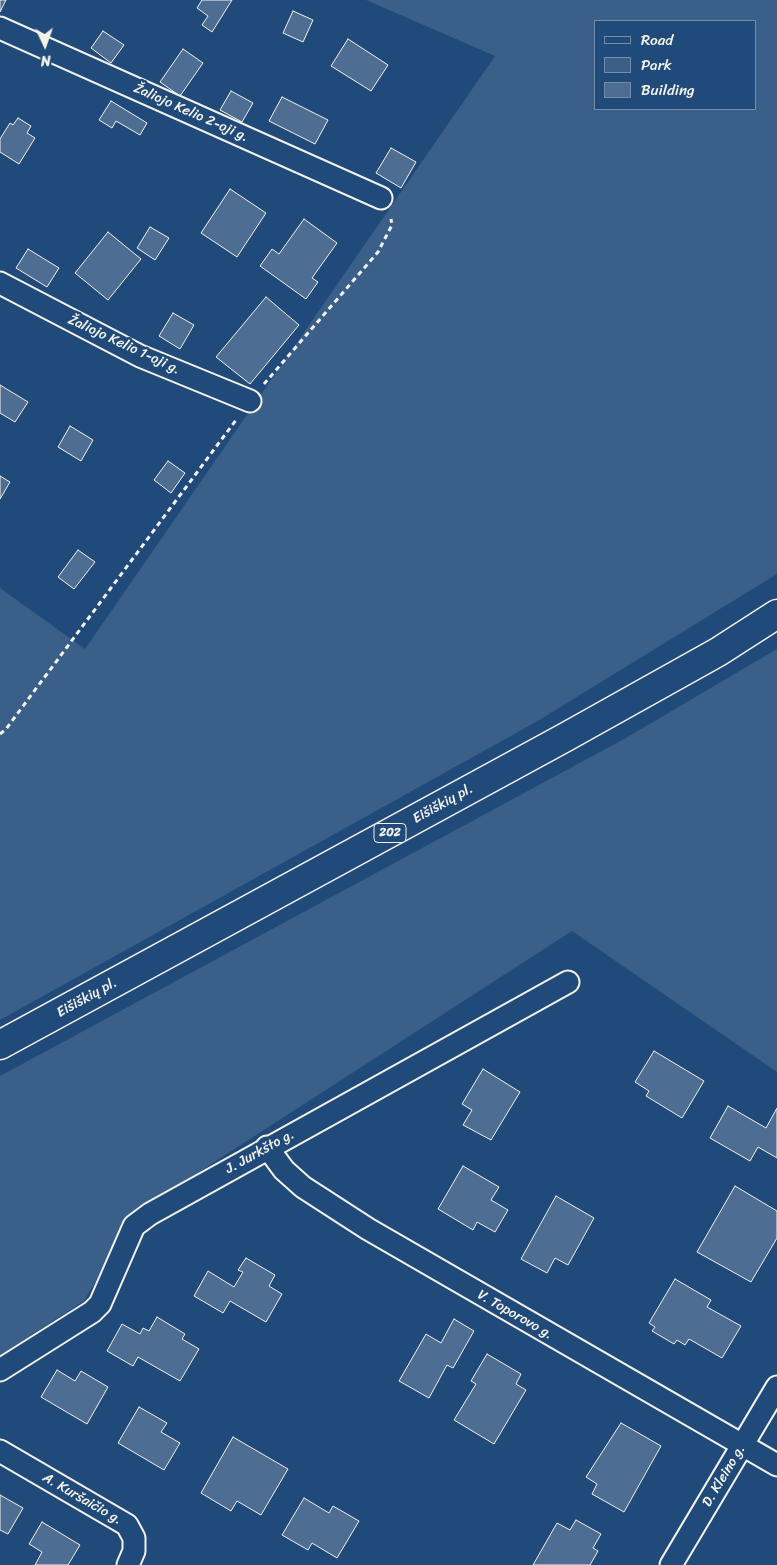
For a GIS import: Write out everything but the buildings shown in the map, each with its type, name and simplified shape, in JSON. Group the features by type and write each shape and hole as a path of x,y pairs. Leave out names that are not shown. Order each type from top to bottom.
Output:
{"main road":[{"name":"Eišiškių pl.","path":"0,1046 564,738 718,652 777,614"}],"street":[{"name":"Žaliojo Kelio 2-oji g.","path":"0,28 381,198"},
{"name":"Žaliojo Kelio 1-oji g.","path":"0,284 140,356 250,401"},
{"name":"J. Jurkšto g.","path":"0,1370 92,1312 100,1304 134,1226 150,1214 267,1147 568,982"},
{"name":"V. Toporovo g.","path":"267,1147 284,1170 303,1187 368,1229 741,1446 777,1465"},
{"name":"D. Kleino g.","path":"671,1565 777,1387"},
{"name":"A. Kuršaičio g.","path":"0,1452 127,1525 134,1538 134,1551 128,1565"}],"path":[{"path":"0,734 6,729 250,401 378,252 392,225 390,214 381,198"}],"green space":[{"path":"366,0 777,0 777,574 536,722 0,1020 0,588 85,649 495,56"},
{"path":"777,649 777,1072 572,931 137,1212 84,1301 0,1355 0,1076 624,739"}]}
